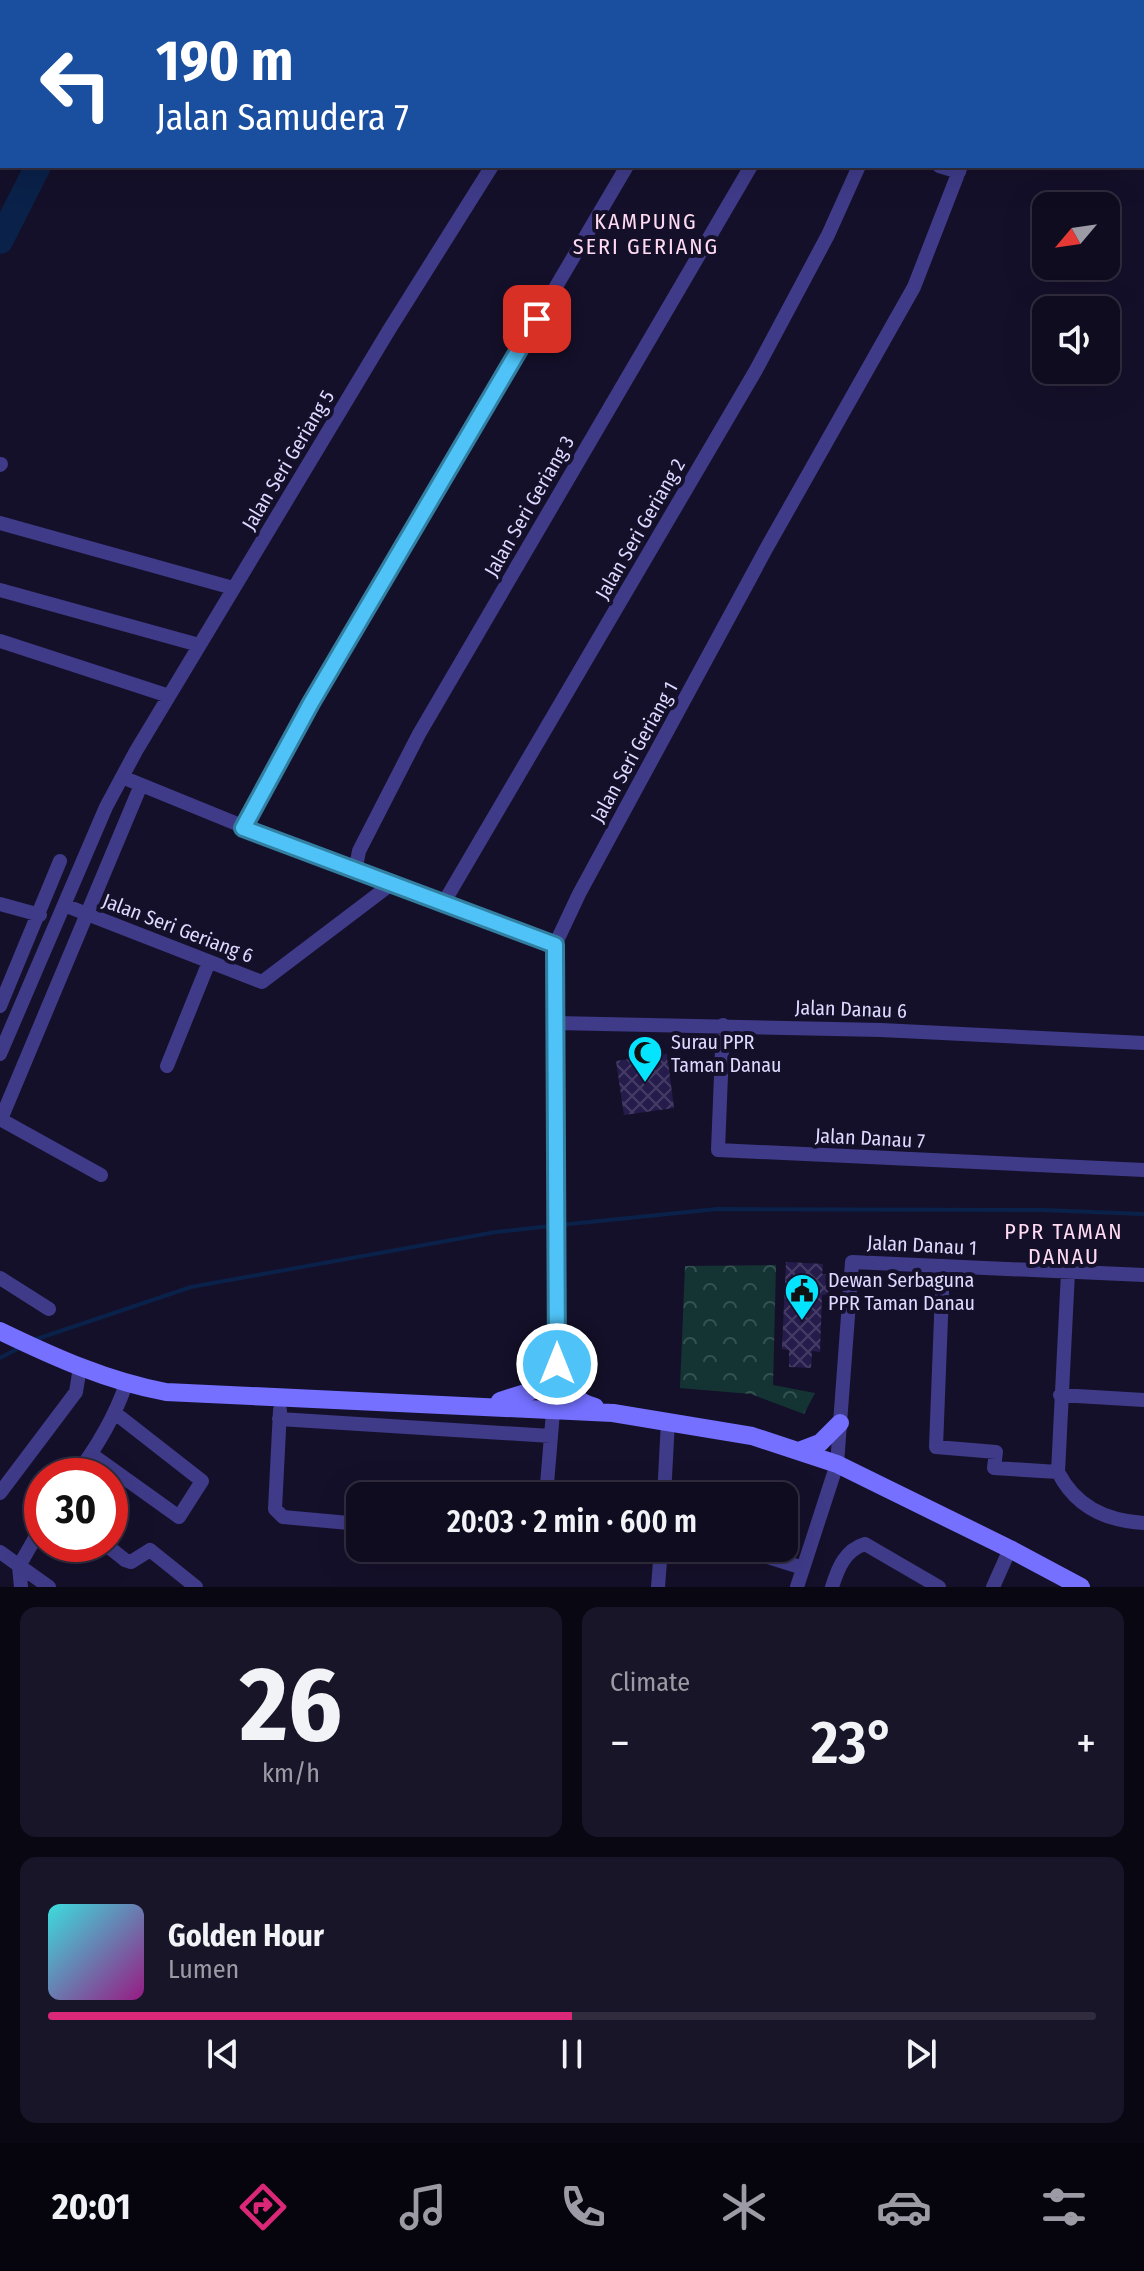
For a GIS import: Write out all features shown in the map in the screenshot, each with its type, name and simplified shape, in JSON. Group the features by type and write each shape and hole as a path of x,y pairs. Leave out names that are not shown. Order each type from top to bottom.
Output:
{"street":[{"name":"Jalan Seri Geriang 5","path":"0,1054 106,807 122,777 381,342 491,168"},
{"path":"243,828 311,703 626,168"},
{"name":"Jalan Seri Geriang 3","path":"355,872 359,851 419,734 750,168"},
{"name":"Jalan Seri Geriang 2","path":"443,904 756,370 828,235 858,168"},
{"name":"Jalan Seri Geriang 1","path":"547,1482 557,1364 555,945 579,894 766,549 914,287 960,169"},
{"path":"0,523 233,588"},
{"path":"0,590 199,645"},
{"path":"0,641 169,696"},
{"path":"122,777 355,872 555,945"},
{"path":"101,1175 0,1119 141,785"},
{"path":"0,1006 60,861"},
{"name":"Jalan Seri Geriang 6","path":"64,905 262,982 390,885"},
{"path":"0,904 40,915"},
{"path":"167,1066 209,962"},
{"name":"Jalan Danau 6","path":"556,1023 881,1030 1144,1043"},
{"name":"Jalan Danau 7","path":"723,1025 718,1150 1144,1170"},
{"name":"Jalan Danau 1","path":"797,1587 837,1464 852,1262 1144,1275"},
{"path":"943,1266 936,1447 996,1452 994,1468 1058,1472"},
{"path":"1068,1272 1058,1472 1068,1493 1092,1509 1124,1522 1144,1523"},
{"path":"0,1278 49,1309"},
{"path":"1,1332 126,1384 166,1392 613,1413 752,1436 837,1464 1081,1587"},
{"path":"486,1405 544,1387 557,1364"},
{"path":"557,1364 565,1385 575,1398 583,1404 613,1413"},
{"path":"0,1493 76,1392 80,1367"},
{"path":"88,1458 115,1413 126,1384"},
{"path":"1060,1395 1144,1400"},
{"path":"282,1397 275,1509 283,1517 346,1523"},
{"path":"422,1405 422,1428"},
{"path":"91,1454 179,1517 202,1481 115,1413"},
{"path":"279,1419 551,1436"},
{"path":"665,1482 668,1421"},
{"path":"799,1451 820,1443 840,1423"},
{"path":"832,1587 838,1570 852,1548 865,1544 939,1587"},
{"path":"993,1587 1010,1549"},
{"path":"128,1561 150,1550 196,1587"},
{"path":"0,1552 49,1587"},
{"path":"21,1587 19,1566 24,1557"},
{"path":"658,1587 660,1562"},
{"path":"784,1562 803,1568"}],"green space":[{"path":"776,1265 773,1385 815,1393 804,1414 751,1394 680,1388 685,1266"}],"building":[{"name":"Surau PPR Taman Danau","path":"667,1054 674,1108 624,1115 616,1061"},
{"name":"Dewan Serbaguna PPR Taman Danau","path":"786,1262 823,1264 822,1274 829,1274 828,1295 822,1295 820,1352 812,1351 811,1368 789,1367 789,1350 782,1349"}],"waterway":[{"path":"0,241 37,168"},
{"path":"560,1225 717,1209 1042,1210 1144,1214"},
{"path":"34,1340 191,1287 496,1232 551,1226"},
{"path":"0,1358 19,1348"}],"place":[{"name":"Surau PPR Taman Danau","path":"645,1084"},
{"name":"Dewan Serbaguna PPR Taman Danau","path":"802,1322"}],"district":[{"name":"KAMPUNG SERI GERIANG","path":"646,234"},
{"name":"PPR TAMAN DANAU","path":"1064,1244"}],"route":[{"path":"537,319 311,703 243,828 555,945 557,1364"}]}
